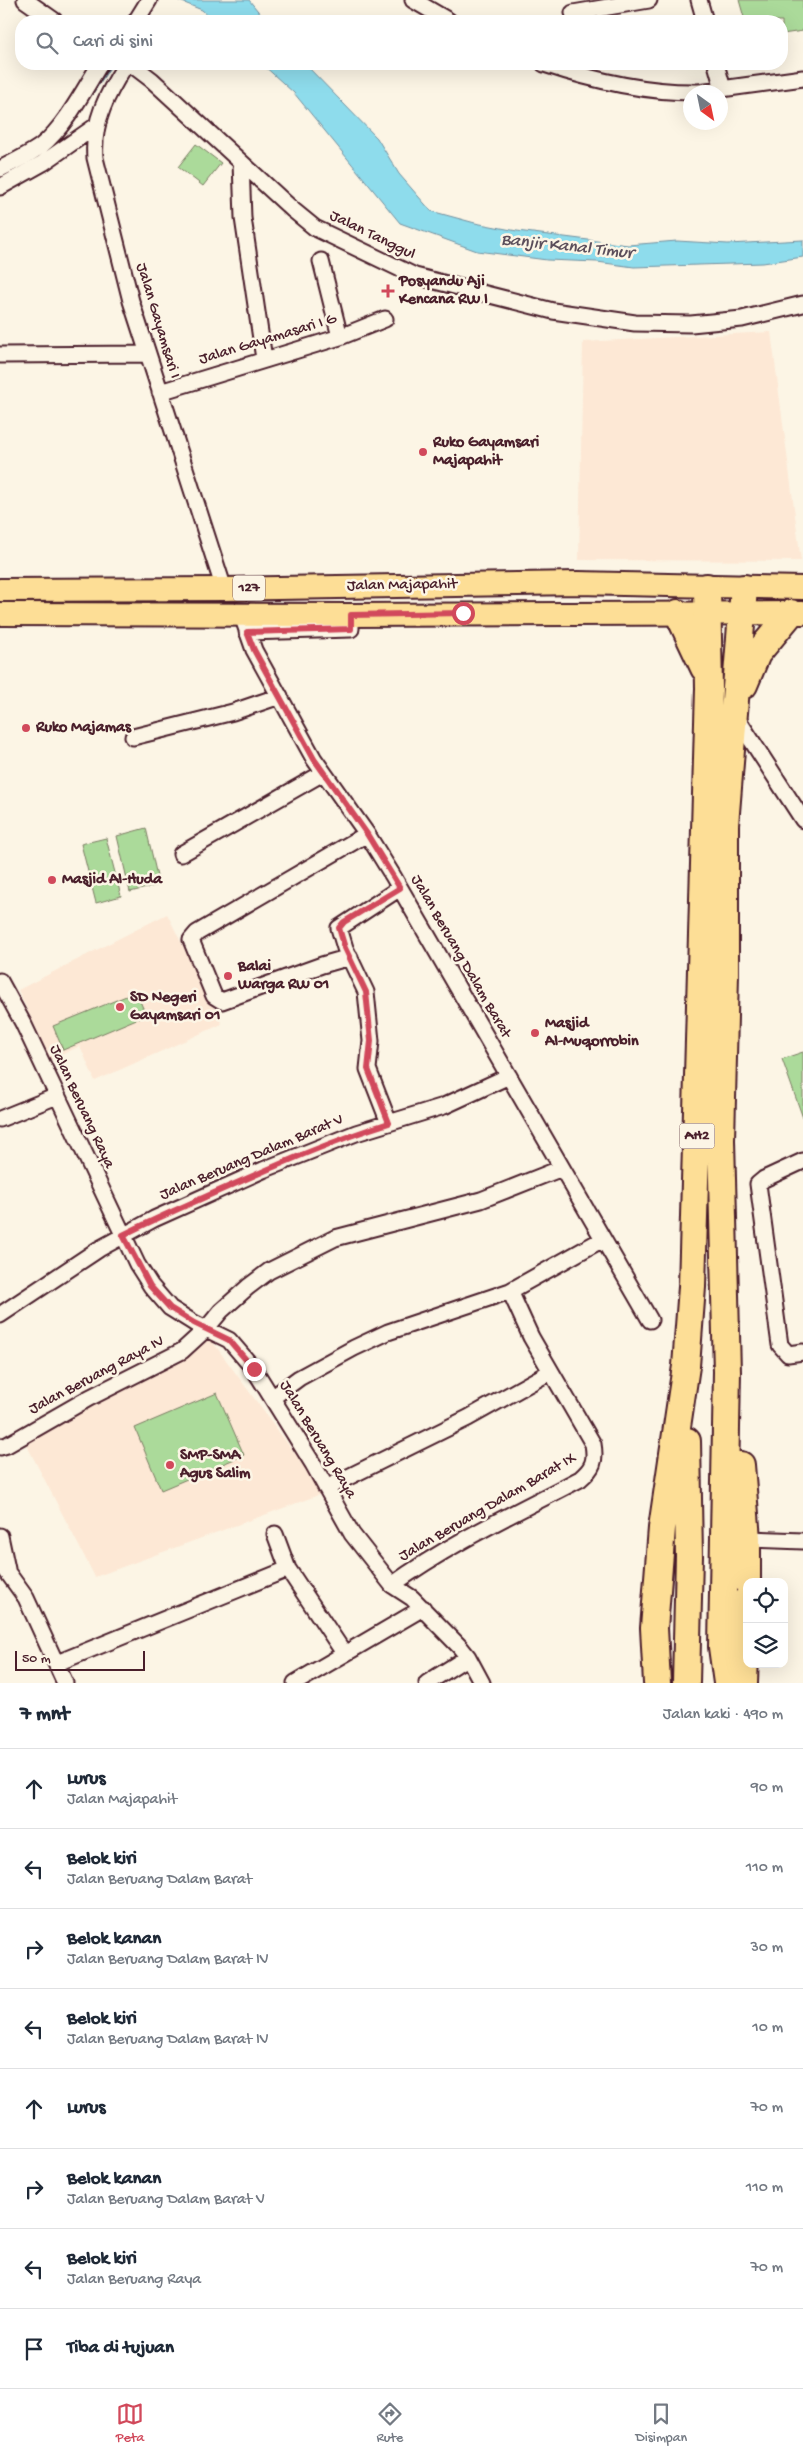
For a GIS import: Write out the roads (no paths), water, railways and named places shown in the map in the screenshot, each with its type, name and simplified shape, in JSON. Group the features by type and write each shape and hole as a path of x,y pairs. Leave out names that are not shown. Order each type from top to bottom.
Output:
{"highway":[{"name":"AH2","path":"656,1683 654,1628 662,1528 686,1366 694,1258 709,688 707,587"},
{"name":"AH2","path":"726,1683 722,1647 728,1372 721,1140 725,974 725,825 744,600"},
{"path":"678,613 701,659 709,688"},
{"path":"735,709 757,654 797,613"},
{"name":"AH2","path":"686,1366 689,1556 686,1683"},
{"path":"728,1372 742,1471 747,1539 747,1578"},
{"path":"744,1683 746,1623"}],"main road":[{"name":"Jalan Majapahit","path":"0,590 224,589 578,583 707,587 744,600 797,613"},
{"name":"Jalan Majapahit","path":"0,614 244,622 351,615 708,614 744,600 803,588"}],"street":[{"path":"25,0 46,15"},
{"path":"140,15 149,0"},
{"path":"413,0 439,15"},
{"path":"572,11 649,0"},
{"path":"699,0 703,15"},
{"path":"0,169 42,145 70,110 96,70"},
{"name":"Jalan Gayamsari I","path":"120,70 99,112 93,141 95,158 131,301 224,589"},
{"name":"Jalan Tanggul","path":"132,70 152,80 316,228 392,266 440,284 478,291 554,311 635,323 692,324 742,319 803,304"},
{"path":"574,70 608,81 683,92"},
{"path":"718,70 722,85"},
{"path":"728,88 803,78"},
{"path":"0,187 43,163 96,126"},
{"path":"242,163 243,218 264,359"},
{"path":"321,261 340,337"},
{"name":"Jalan Gayamasari I G","path":"160,392 340,337 385,320"},
{"path":"0,355 148,354"},
{"name":"Jalan Beruang Dalam Barat","path":"244,622 280,696 322,773 367,834 400,888 650,1320"},
{"path":"133,737 240,710 280,696"},
{"path":"735,709 803,820"},
{"path":"181,854 322,773"},
{"path":"350,957 282,978 226,1001 217,1000 214,996 192,945 193,936 367,834"},
{"path":"389,1123 369,1076 371,1041 368,999 338,932 340,925 400,888"},
{"name":"Jalan Beruang Raya","path":"0,981 23,1023 123,1235 150,1286 170,1308 229,1340 254,1369 352,1534 392,1585 423,1608 468,1657 482,1683"},
{"name":"Jalan Beruang Dalam Barat V","path":"0,1316 123,1235 154,1219 263,1170 356,1133 444,1106 509,1076"},
{"path":"0,1120 57,1096"},
{"path":"803,1161 764,1179 758,1184 780,1345 788,1354 803,1352"},
{"name":"Jalan Beruang Raya IV","path":"0,1447 7,1445 89,1398 182,1351 206,1329 220,1311 248,1286 270,1271 335,1238 481,1200 562,1168"},
{"path":"272,1398 299,1378 324,1363 388,1332 510,1290 603,1239"},
{"path":"326,1488 468,1418 550,1372 531,1337 510,1290"},
{"name":"Jalan Beruang Dalam Barat IX","path":"392,1585 415,1568 580,1480 591,1470 595,1458 593,1444 550,1372"},
{"path":"275,1534 288,1569 344,1654"},
{"path":"0,1536 3,1565 26,1598 65,1683"},
{"path":"747,1539 803,1541"},
{"path":"57,1663 288,1569"},
{"path":"295,1683 423,1608"},
{"path":"426,1683 468,1657"}],"water":[{"path":"177,0 249,0 261,15 207,15 202,10"},
{"name":"Banjir Kanal Timur","path":"269,70 311,70 377,138 399,174 431,211 475,223 517,231 628,245 677,241 728,244 803,240 803,257 763,263 634,267 597,262 547,260 477,251 400,223 294,93"}],"waterway":[{"path":"91,93 106,70"}],"place":[{"name":"Posyandu Aji Kencana RW I","path":"388,291"},
{"name":"Ruko Gayamsari Majapahit","path":"423,452"},
{"name":"Ruko Majamas","path":"26,728"},
{"name":"Masjid Al-Huda","path":"52,880"},
{"name":"Balai Warga RW 01","path":"228,976"},
{"name":"SD Negeri Gayamsari 01","path":"120,1007"},
{"name":"Masjid Al-Muqorrobin","path":"535,1033"},
{"name":"SMP-SMA Agus Salim","path":"170,1465"}]}
